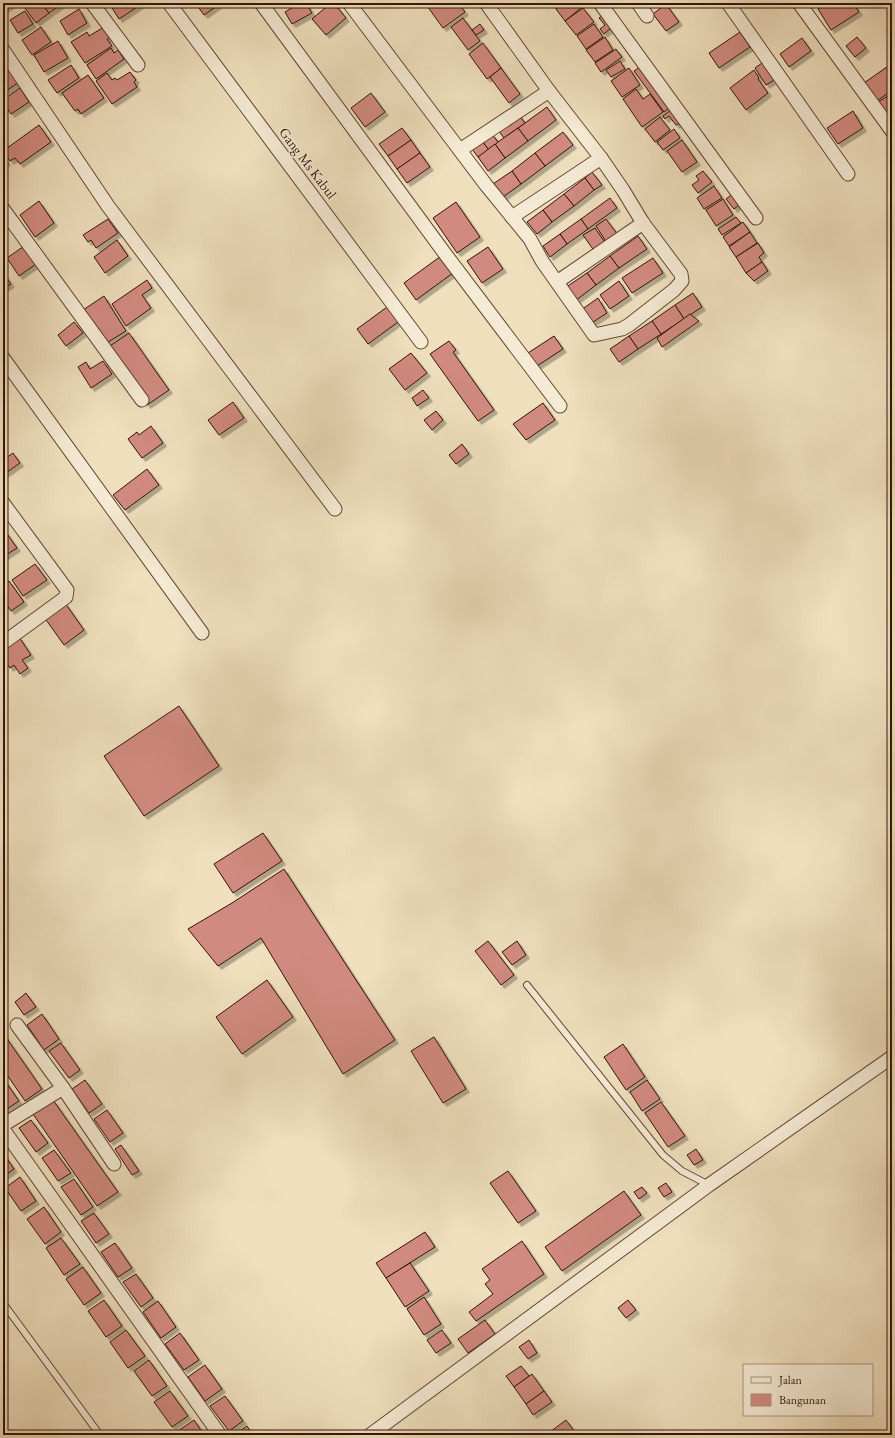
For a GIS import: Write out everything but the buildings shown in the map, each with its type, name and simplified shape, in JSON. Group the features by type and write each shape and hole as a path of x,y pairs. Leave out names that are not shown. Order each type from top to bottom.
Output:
{"street":[{"path":"92,3 138,65"},
{"name":"Gang Ms Kabul","path":"169,3 421,342"},
{"path":"261,3 446,255 560,406"},
{"path":"349,3 460,150 530,239 542,260 594,335 622,329 674,290 682,281 681,274 643,223 601,158 549,91 486,3"},
{"path":"600,3 756,218"},
{"path":"638,3 647,16"},
{"path":"728,3 848,174"},
{"path":"799,3 892,131"},
{"path":"3,50 108,206 335,509"},
{"path":"460,150 549,91"},
{"path":"512,217 601,158"},
{"path":"3,209 142,400"},
{"path":"557,282 643,223"},
{"path":"3,358 202,633"},
{"path":"3,503 8,520 67,590 68,594 3,643"},
{"path":"17,1025 63,1088 114,1164"},
{"path":"370,1435 709,1185 892,1057"},
{"path":"3,1124 63,1088"},
{"path":"3,1129 220,1435"}],"lane":[{"path":"527,985 663,1155 682,1171 709,1185"},
{"path":"3,1303 100,1435"}]}
